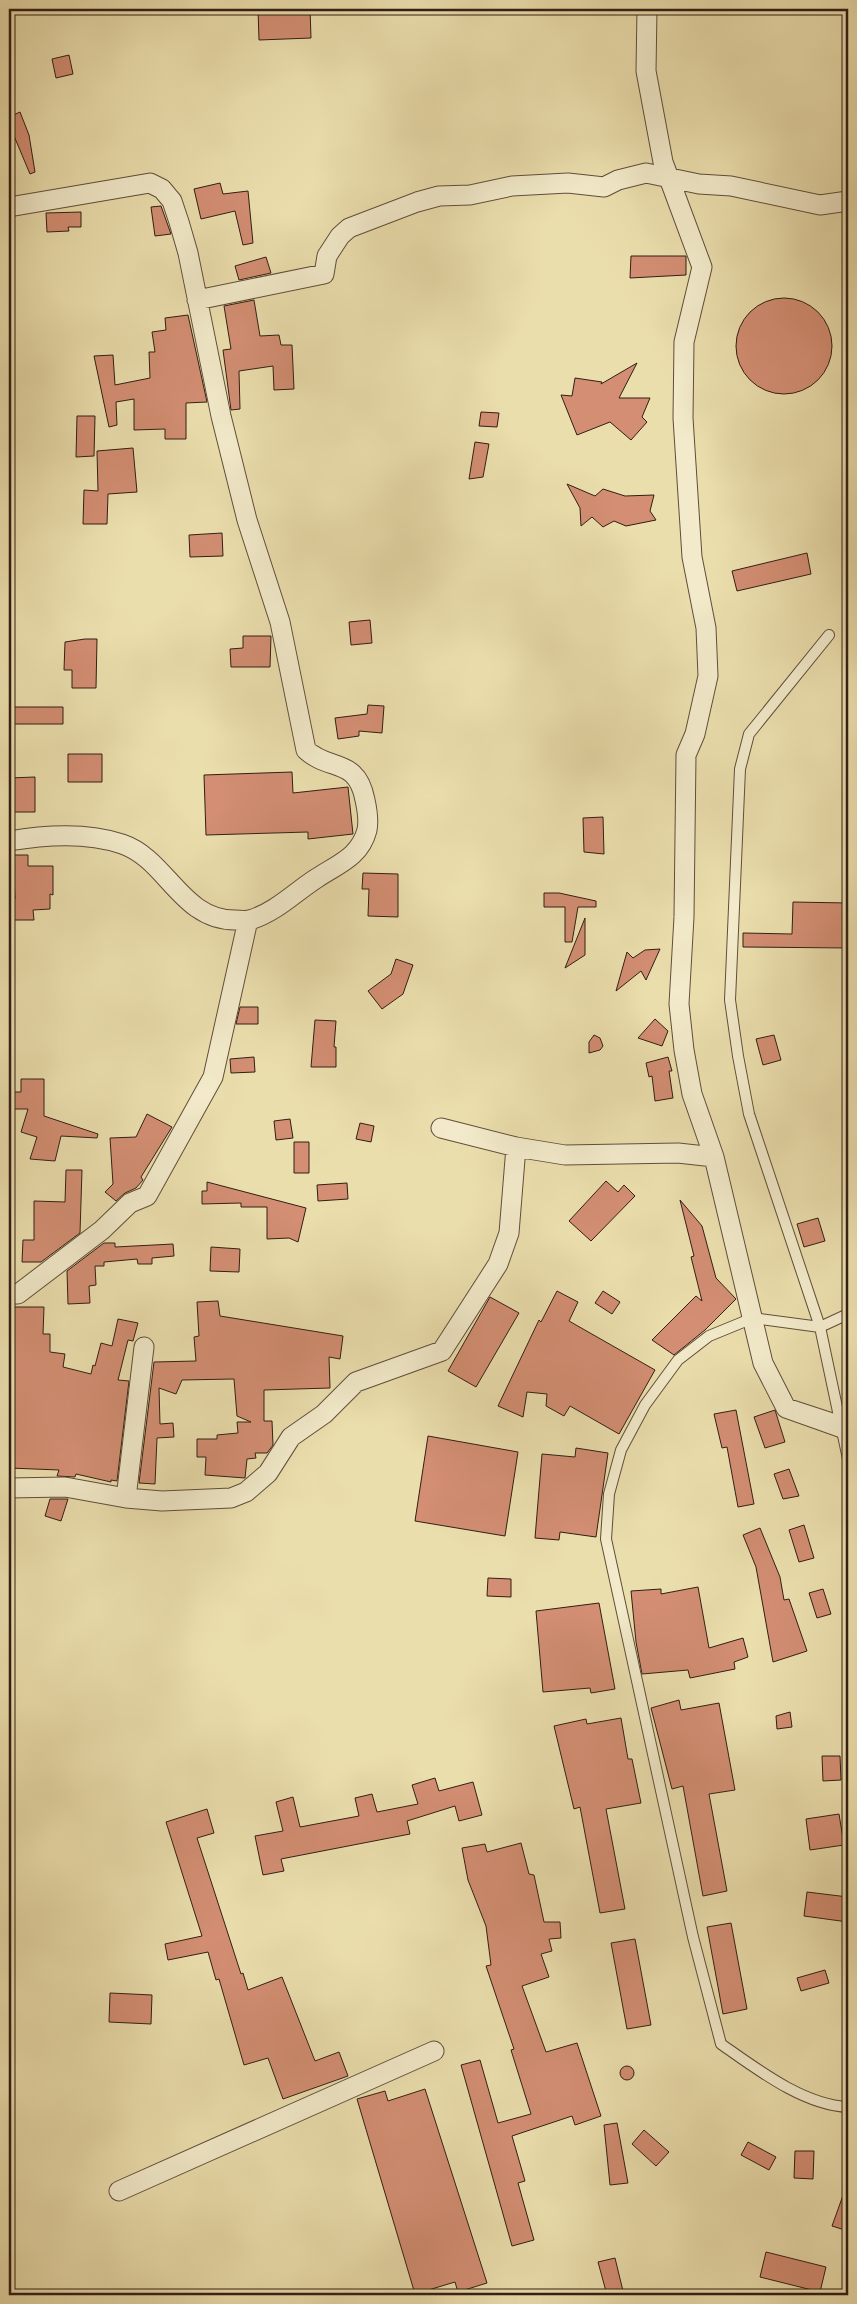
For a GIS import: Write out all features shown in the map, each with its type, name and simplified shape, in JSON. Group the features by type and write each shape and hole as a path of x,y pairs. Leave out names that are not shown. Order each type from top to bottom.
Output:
{"street":[{"path":"647,9 646,71 663,162 702,267 684,342 683,418 692,558 706,628 708,676 695,734 686,755 684,917 680,1004 684,1050 692,1094 714,1157 764,1362 786,1408 845,1428"},
{"path":"197,300 324,274 327,256 340,236 349,228 424,200 440,196 470,195 512,186 568,183 604,187 618,180 646,173 699,184 731,186 820,205 848,200"},
{"path":"9,207 150,183 162,189 172,201 180,222 221,416 247,520 280,622 306,750 312,755 353,772 359,781 367,812 367,828 361,847 341,866 318,877 273,910 248,920 222,920 198,910 179,894 143,856 123,844 95,837 56,837 9,841"},
{"path":"9,1294 18,1294 102,1230 130,1203 147,1196 213,1077 248,920"},
{"path":"441,1128 516,1147 565,1156 668,1153 714,1157"},
{"path":"9,1488 65,1487 126,1498 198,1500 231,1498 246,1492 268,1473 291,1438 324,1414 356,1382 442,1350 498,1264 509,1233 516,1147"},
{"path":"126,1498 144,1347"},
{"path":"119,2191 434,2051"}],"lane":[{"path":"829,635 749,734 740,769 730,1000 749,1114 820,1327 845,1428 848,1459"},
{"path":"848,1314 820,1327 753,1318 709,1336 678,1360 645,1405 621,1450 609,1494 606,1539 693,1937 721,2044 778,2084 836,2106 848,2107"}],"building":[{"path":"258,9 310,9 311,38 259,40"},
{"path":"69,55 73,74 56,78 52,59"},
{"path":"20,112 29,135 35,172 30,174 9,124 9,117"},
{"path":"220,183 223,194 248,191 253,243 243,245 235,211 201,219 194,189"},
{"path":"161,206 171,234 155,236 151,207"},
{"path":"81,212 81,227 68,227 69,231 47,232 46,213"},
{"path":"631,256 686,256 686,275 630,278"},
{"path":"266,257 271,273 239,280 235,266"},
{"path":"784,298 802,302 818,312 828,328 832,346 828,364 818,380 802,390 784,394 766,390 750,380 740,364 736,346 740,328 750,312 766,302"},
{"path":"254,300 260,336 279,335 281,345 292,345 294,389 274,390 273,366 239,371 240,409 231,410 223,350 231,349 224,306"},
{"path":"188,315 207,402 186,403 186,439 165,439 165,429 134,430 134,399 116,402 117,425 109,427 94,356 113,355 115,385 150,378 149,352 155,352 152,332 166,330 165,318"},
{"path":"637,363 619,398 650,398 642,417 647,422 631,440 610,422 577,435 561,395 572,396 575,378 602,382 601,384"},
{"path":"481,412 499,413 497,427 479,426"},
{"path":"77,416 95,416 94,456 76,457"},
{"path":"475,442 489,444 483,477 469,479"},
{"path":"133,448 137,492 108,494 107,524 83,524 84,490 98,491 97,451"},
{"path":"567,484 595,496 603,489 625,496 654,495 650,511 656,520 626,526 614,521 603,527 592,517 581,526 580,508"},
{"path":"222,533 223,556 190,557 189,535"},
{"path":"807,553 811,574 737,591 732,571"},
{"path":"370,620 372,643 351,645 349,622"},
{"path":"243,636 271,636 270,667 231,667 230,649 243,648"},
{"path":"97,639 96,688 72,688 72,670 64,670 65,642"},
{"path":"368,705 384,706 382,733 359,731 359,736 338,739 335,718 367,714"},
{"path":"13,707 63,707 63,724 13,724"},
{"path":"68,754 102,754 102,782 68,782"},
{"path":"292,772 293,793 348,787 353,834 308,839 308,832 206,835 204,775"},
{"path":"35,777 35,812 9,812 9,778"},
{"path":"603,817 604,854 584,852 583,818"},
{"path":"13,855 28,855 28,866 53,866 53,895 50,894 50,909 33,910 34,920 9,920 9,899 15,899"},
{"path":"363,873 398,874 398,917 368,916 369,889 362,889"},
{"path":"544,893 559,893 596,901 596,907 578,907 572,942 565,942 565,907 544,907"},
{"path":"793,902 848,903 848,948 743,947 743,933 792,934"},
{"path":"585,918 585,955 565,968"},
{"path":"660,949 646,980 641,971 616,991 627,952 633,958 645,950"},
{"path":"396,959 413,965 403,994 382,1009 368,991 391,974"},
{"path":"240,1007 258,1007 258,1024 236,1024"},
{"path":"655,1019 668,1031 662,1046 638,1038"},
{"path":"315,1020 336,1021 334,1047 336,1047 336,1067 311,1067"},
{"path":"594,1035 600,1038 603,1046 600,1050 589,1053 589,1042"},
{"path":"774,1035 781,1060 763,1065 756,1039"},
{"path":"254,1057 255,1072 231,1073 230,1059"},
{"path":"668,1057 672,1071 669,1071 673,1098 655,1101 652,1076 649,1077 646,1063"},
{"path":"21,1079 44,1079 44,1116 98,1134 97,1138 61,1136 55,1161 30,1159 37,1137 21,1132 28,1109 9,1109 9,1092 21,1092"},
{"path":"147,1114 172,1127 141,1177 143,1180 136,1188 125,1193 116,1201 105,1192 113,1184 110,1138 136,1137"},
{"path":"290,1119 293,1138 276,1140 274,1121"},
{"path":"360,1123 374,1126 371,1142 356,1139"},
{"path":"294,1142 309,1142 309,1173 294,1173"},
{"path":"66,1170 82,1170 80,1233 41,1262 22,1262 23,1240 34,1240 34,1201 65,1202"},
{"path":"606,1181 618,1192 624,1185 635,1196 591,1241 569,1221"},
{"path":"207,1182 306,1208 298,1242 289,1238 267,1239 267,1207 241,1207 241,1203 202,1204 202,1191 207,1191"},
{"path":"347,1183 348,1199 318,1201 317,1185"},
{"path":"680,1200 702,1226 716,1278 736,1299 705,1330 674,1355 652,1340 696,1296 702,1301 691,1257 694,1256"},
{"path":"818,1218 825,1241 804,1247 797,1224"},
{"path":"104,1243 115,1243 115,1247 173,1244 174,1256 152,1258 152,1264 138,1264 137,1259 104,1262 104,1266 95,1266 96,1285 89,1286 90,1303 68,1304 67,1271"},
{"path":"211,1247 240,1249 239,1272 210,1271"},
{"path":"557,1291 578,1302 569,1321 655,1370 619,1434 570,1406 564,1416 546,1406 547,1394 527,1392 523,1417 498,1406 539,1320 541,1322"},
{"path":"603,1291 620,1302 612,1314 595,1303"},
{"path":"490,1297 519,1313 476,1387 448,1371"},
{"path":"218,1301 220,1316 343,1336 340,1359 329,1357 330,1388 264,1390 264,1421 272,1421 273,1445 267,1453 255,1453 256,1458 247,1459 245,1478 205,1475 206,1457 197,1457 197,1439 217,1439 217,1435 238,1433 237,1422 251,1422 237,1416 234,1379 182,1380 176,1394 159,1388 160,1424 173,1423 174,1437 157,1438 155,1484 139,1483 154,1362 196,1361 194,1337 199,1336 197,1302"},
{"path":"10,1307 44,1307 43,1334 50,1334 50,1352 65,1354 63,1367 91,1374 101,1343 112,1346 118,1319 138,1323 133,1341 128,1340 118,1380 129,1381 117,1481 111,1480 111,1482 76,1474 75,1477 57,1476 59,1470 9,1468"},
{"path":"736,1410 754,1504 738,1507 727,1447 722,1448 714,1414"},
{"path":"775,1410 785,1442 765,1448 754,1417"},
{"path":"428,1436 518,1452 505,1536 415,1521"},
{"path":"576,1448 608,1453 596,1537 560,1532 559,1540 535,1538 542,1454 575,1457"},
{"path":"789,1469 799,1496 783,1499 774,1474"},
{"path":"50,1499 68,1499 61,1521 45,1516"},
{"path":"804,1525 814,1558 799,1562 789,1530"},
{"path":"760,1528 780,1577 784,1600 789,1599 807,1651 773,1662 756,1567 743,1535"},
{"path":"488,1578 511,1579 511,1597 487,1596"},
{"path":"698,1587 709,1648 743,1638 748,1657 734,1662 735,1669 690,1678 688,1670 642,1674 636,1642 631,1591 661,1589 661,1594"},
{"path":"823,1589 831,1614 817,1618 809,1593"},
{"path":"599,1603 615,1689 591,1693 590,1688 543,1692 536,1611"},
{"path":"679,1700 681,1710 719,1703 735,1790 709,1794 727,1891 703,1896 683,1786 672,1789 651,1708"},
{"path":"790,1712 792,1727 777,1729 776,1716"},
{"path":"621,1718 628,1759 632,1759 641,1803 606,1809 625,1909 600,1913 580,1807 574,1809 554,1726 586,1719 587,1724"},
{"path":"822,1756 840,1756 841,1780 823,1781"},
{"path":"435,1778 439,1791 473,1782 482,1815 459,1821 455,1806 407,1821 410,1834 281,1859 284,1871 263,1875 255,1836 283,1831 276,1802 293,1797 300,1827 359,1816 355,1798 372,1794 377,1812 418,1804 412,1785"},
{"path":"207,1809 214,1833 197,1838 241,1974 243,1973 248,1990 282,1977 315,2061 339,2052 348,2076 283,2099 268,2058 244,2065 219,1979 216,1980 208,1952 168,1960 165,1944 202,1936 166,1822"},
{"path":"839,1814 844,1845 810,1850 806,1819"},
{"path":"521,1843 529,1874 534,1875 544,1922 560,1922 561,1938 549,1939 552,1951 541,1954 549,1977 522,1986 546,2052 577,2043 601,2116 575,2125 572,2116 512,2136 525,2181 518,2183 534,2240 512,2246 461,2065 480,2060 498,2123 531,2114 511,2050 514,2049 486,1966 491,1965 486,1926 468,1880 462,1848 485,1844 487,1852"},
{"path":"807,1892 848,1897 848,1922 804,1916"},
{"path":"731,1923 747,2009 723,2014 707,1927"},
{"path":"635,1939 651,2025 627,2029 611,1943"},
{"path":"825,1970 829,1983 801,1991 797,1978"},
{"path":"110,1993 152,1995 151,2024 109,2022"},
{"path":"624,2066 630,2066 634,2073 630,2080 624,2080 620,2076 620,2070"},
{"path":"425,2089 487,2283 458,2292 455,2282 415,2294 357,2099 385,2091 388,2101"},
{"path":"617,2123 628,2183 610,2185 604,2125"},
{"path":"644,2130 669,2152 656,2166 632,2144"},
{"path":"748,2142 776,2157 769,2170 741,2155"},
{"path":"795,2151 814,2151 813,2179 794,2178"},
{"path":"846,2187 848,2187 848,2231 832,2226"},
{"path":"766,2252 826,2267 820,2292 760,2277"},
{"path":"615,2258 624,2295 607,2295 598,2262"}]}
